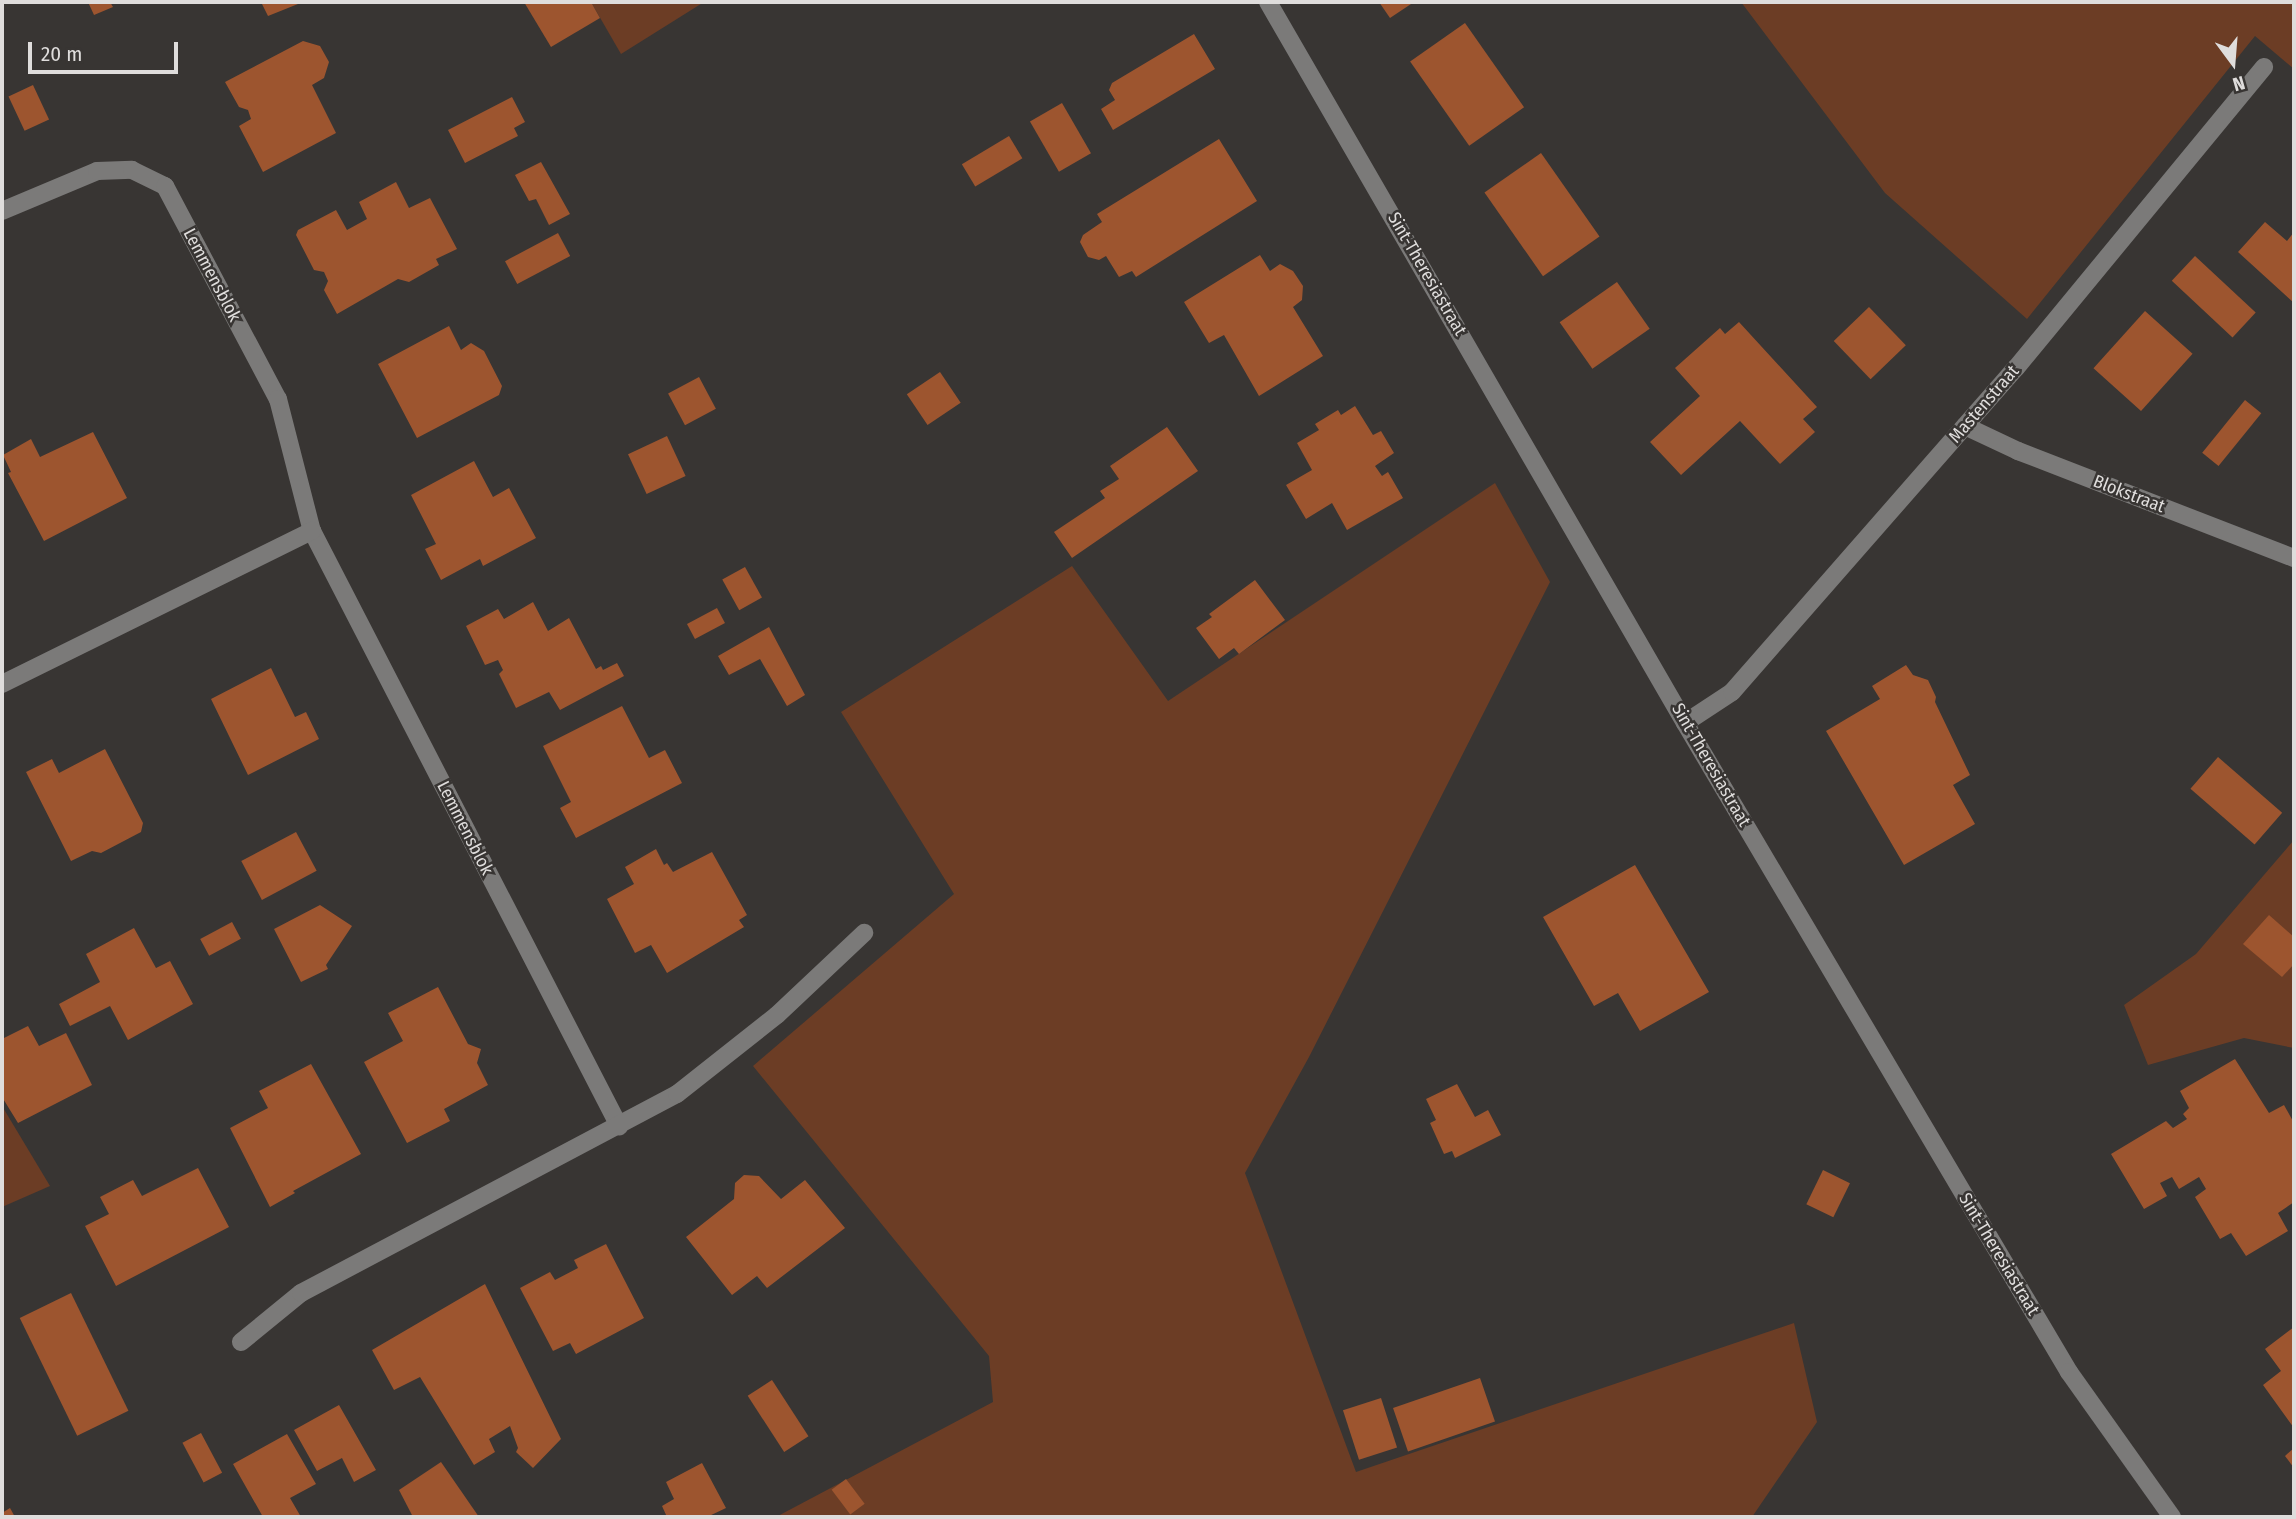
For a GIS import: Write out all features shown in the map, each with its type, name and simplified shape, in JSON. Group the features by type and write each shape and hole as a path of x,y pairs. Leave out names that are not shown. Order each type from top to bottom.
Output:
{"street":[{"name":"Sint-Theresiastraat","path":"1268,2 1685,723 2069,1371 2172,1517"},
{"name":"Mastenstraat","path":"1685,723 1732,692 1965,426 2264,67"},
{"name":"Lemmensblok","path":"2,211 97,170 132,170 165,186 278,399 312,531 619,1126"},
{"name":"Blokstraat","path":"1965,426 2018,451 2294,558"},
{"path":"2,684 312,531"},
{"path":"240,1342 301,1293 677,1094 821,976 864,933"}],"shaded area":[{"path":"591,2 704,2 621,54"},
{"path":"1741,2 2294,2 2294,69 2255,36 2027,319 1885,193"},
{"path":"1495,483 1550,582 1309,1057 1245,1173 1356,1472 1794,1323 1817,1422 1752,1517 776,1517 993,1402 989,1356 753,1066 954,894 841,712 1072,566 1168,701"},
{"path":"2294,840 2294,1048 2244,1038 2148,1065 2124,1005 2196,954"},
{"path":"2,1106 50,1186 2,1207"}],"building":[{"path":"88,2 110,2 113,7 94,15"},
{"path":"261,2 303,2 268,16"},
{"path":"524,2 591,2 600,18 551,47"},
{"path":"1379,2 1414,2 1390,18"},
{"path":"1465,23 1524,107 1469,146 1410,61"},
{"path":"1194,34 1215,69 1113,130 1101,109 1115,100 1109,90 1112,83"},
{"path":"303,41 320,46 329,62 324,78 312,85 336,133 263,172 239,126 251,119 248,110 239,107 225,82"},
{"path":"33,85 49,119 25,131 9,96"},
{"path":"512,97 525,122 514,128 518,136 465,163 448,130"},
{"path":"1062,103 1091,153 1059,172 1030,122"},
{"path":"1009,136 1022,158 975,187 962,164"},
{"path":"1219,139 1257,201 1136,277 1132,271 1119,277 1106,256 1099,260 1088,257 1080,242 1083,235 1102,222 1097,214"},
{"path":"1541,153 1600,237 1543,276 1484,193"},
{"path":"541,162 570,214 549,225 536,199 529,201 515,175"},
{"path":"396,182 409,208 430,198 457,249 436,259 439,265 409,282 398,279 337,314 324,290 328,281 324,272 314,270 296,235 298,230 336,210 347,230 367,219 359,202"},
{"path":"2265,222 2287,241 2294,232 2294,303 2238,252"},
{"path":"558,233 570,256 517,284 505,261"},
{"path":"1260,255 1270,271 1280,264 1293,271 1303,286 1302,300 1293,307 1323,356 1259,396 1224,335 1209,343 1184,302"},
{"path":"2195,256 2256,313 2233,337 2172,281"},
{"path":"1617,282 1650,329 1592,369 1560,322"},
{"path":"1869,307 1906,345 1871,379 1834,341"},
{"path":"2145,311 2193,354 2141,411 2093,368"},
{"path":"1739,322 1817,407 1803,419 1815,432 1780,464 1740,421 1681,475 1650,442 1700,396 1675,368 1720,328 1725,334"},
{"path":"449,326 461,350 471,343 484,351 502,386 499,395 417,438 378,364"},
{"path":"940,372 961,403 928,425 907,394"},
{"path":"699,377 716,409 685,425 668,393"},
{"path":"2245,400 2261,413 2219,466 2202,453"},
{"path":"1355,406 1373,435 1381,431 1394,453 1375,466 1382,476 1388,472 1403,498 1347,530 1332,503 1306,519 1286,485 1312,470 1297,443 1319,430 1315,424 1338,410 1341,415"},
{"path":"1167,427 1198,471 1072,558 1054,532 1105,498 1100,491 1119,479 1110,466"},
{"path":"93,432 127,498 44,541 8,473 11,472 3,455 31,439 40,457"},
{"path":"667,436 686,476 647,494 628,454"},
{"path":"474,461 493,497 509,488 536,538 483,566 480,559 441,580 425,549 436,544 411,495"},
{"path":"745,567 762,598 739,610 722,580"},
{"path":"1255,580 1285,620 1239,654 1234,648 1219,659 1196,628 1212,617 1209,614"},
{"path":"533,602 548,631 569,618 596,669 601,666 603,670 617,663 624,676 560,710 549,692 516,708 499,674 503,670 498,660 485,665 466,626 498,609 504,619"},
{"path":"717,608 725,623 695,639 687,624"},
{"path":"769,627 805,695 787,706 760,659 729,675 718,656"},
{"path":"1906,665 1913,675 1928,680 1936,697 1935,702 1970,775 1953,785 1975,824 1904,865 1826,731 1880,699 1872,686"},
{"path":"271,668 295,717 306,712 319,739 248,775 211,699"},
{"path":"622,706 649,758 665,750 682,783 576,838 560,808 571,802 543,746"},
{"path":"105,749 143,823 141,832 101,853 92,851 71,861 26,772 52,759 59,773"},
{"path":"2218,757 2282,813 2255,844 2190,789"},
{"path":"296,832 317,871 262,900 241,861"},
{"path":"656,849 664,865 667,863 673,872 712,852 747,915 739,920 744,927 667,973 651,945 635,953 607,899 634,884 625,867"},
{"path":"1635,865 1709,992 1640,1031 1618,993 1594,1006 1543,917"},
{"path":"320,905 352,926 326,965 328,969 301,982 274,929"},
{"path":"2269,915 2294,937 2294,964 2282,977 2243,944"},
{"path":"232,922 241,939 209,956 200,939"},
{"path":"134,928 156,968 170,961 193,1004 128,1040 110,1006 70,1026 59,1004 100,982 86,954"},
{"path":"438,987 468,1044 481,1049 477,1063 488,1085 444,1109 450,1121 407,1143 364,1062 403,1041 388,1013"},
{"path":"28,1026 39,1046 66,1033 92,1085 18,1123 2,1097 2,1039"},
{"path":"2235,1059 2269,1113 2284,1105 2294,1123 2294,1202 2278,1213 2288,1231 2246,1256 2231,1233 2220,1239 2195,1197 2206,1189 2199,1177 2179,1189 2172,1177 2160,1183 2167,1196 2144,1209 2111,1154 2166,1121 2173,1128 2187,1119 2183,1114 2189,1108 2180,1091"},
{"path":"311,1064 361,1154 293,1191 295,1193 270,1207 230,1128 268,1108 259,1091"},
{"path":"1457,1084 1475,1117 1488,1110 1501,1135 1455,1158 1452,1151 1444,1154 1430,1123 1436,1120 1426,1099"},
{"path":"198,1168 229,1227 116,1286 85,1226 109,1214 100,1197 133,1180 142,1196"},
{"path":"1823,1170 1850,1183 1833,1217 1806,1204"},
{"path":"744,1175 759,1176 781,1199 805,1180 845,1228 767,1288 757,1276 732,1295 686,1237 734,1199 735,1183"},
{"path":"606,1244 644,1318 576,1354 570,1343 553,1351 520,1288 550,1272 555,1280 578,1268 574,1260"},
{"path":"485,1284 561,1439 533,1468 516,1452 518,1448 510,1426 489,1439 495,1452 474,1465 420,1377 394,1390 372,1350"},
{"path":"71,1293 128,1411 77,1436 20,1318"},
{"path":"2294,1327 2294,1428 2263,1385 2281,1371 2265,1349"},
{"path":"1480,1378 1495,1421 1408,1451 1393,1408"},
{"path":"772,1380 808,1436 784,1452 748,1396"},
{"path":"1381,1398 1397,1447 1359,1460 1343,1410"},
{"path":"339,1405 376,1470 354,1482 342,1458 317,1471 294,1430"},
{"path":"201,1433 222,1473 204,1483 182,1443"},
{"path":"287,1434 316,1484 290,1498 301,1517 263,1517 233,1464"},
{"path":"2294,1448 2294,1468 2285,1456"},
{"path":"441,1462 479,1517 413,1517 399,1490"},
{"path":"702,1463 726,1508 707,1517 667,1517 662,1506 674,1499 666,1482"},
{"path":"846,1479 865,1504 850,1515 832,1490"},
{"path":"10,1508 15,1517 2,1517 2,1513"}]}
